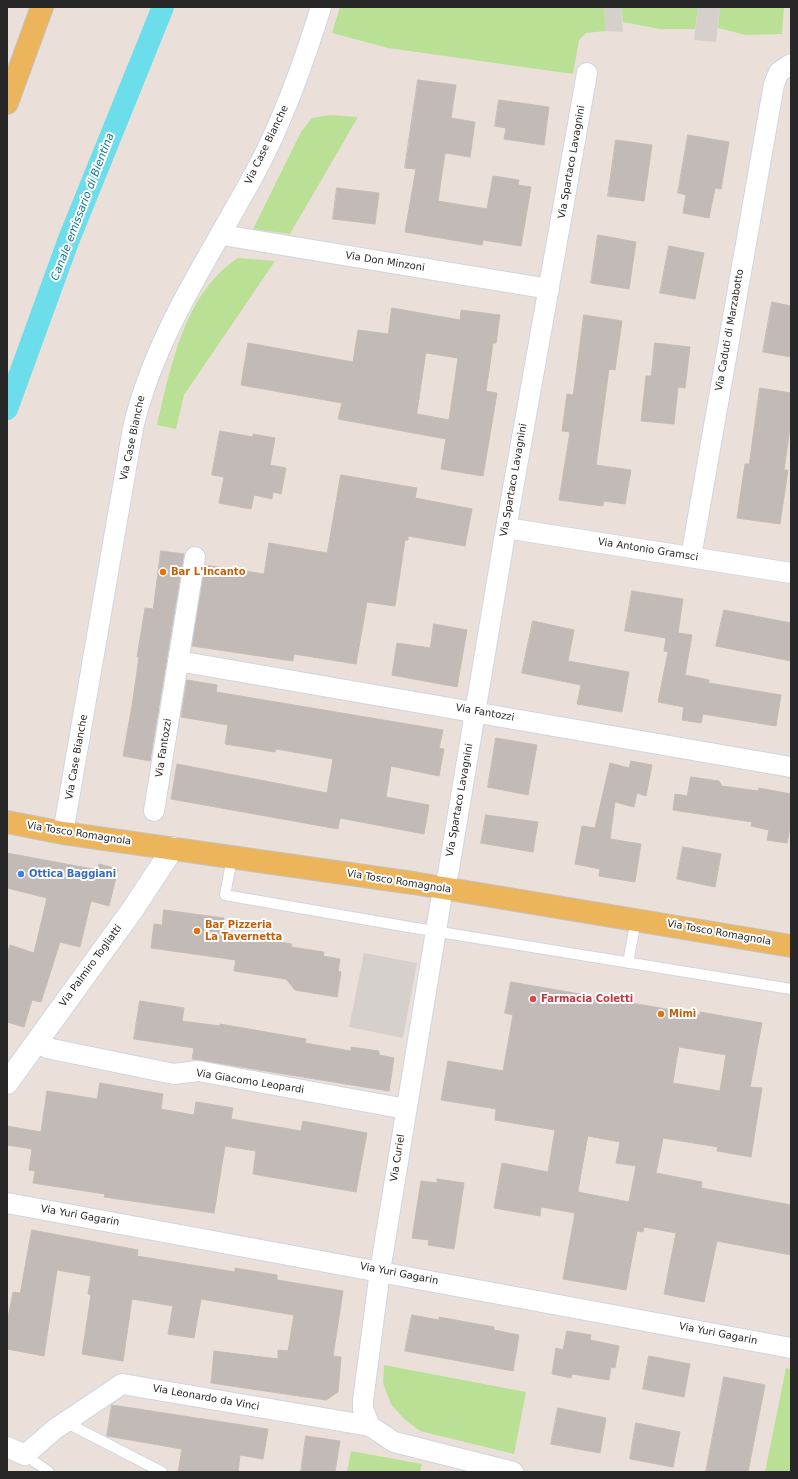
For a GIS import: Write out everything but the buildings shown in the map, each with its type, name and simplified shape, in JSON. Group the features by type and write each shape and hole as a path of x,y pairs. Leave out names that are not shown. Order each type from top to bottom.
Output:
{"main road":[{"path":"7,103 42,7"},
{"name":"Via Tosco Romagnola","path":"7,822 63,833 443,888 791,946"},
{"name":"Via Palmiro Togliatti","path":"12,1076 133,909 173,848"}],"street":[{"name":"Via Case Bianche","path":"63,833 138,408 160,346 184,296 222,235 259,166 293,92 303,67 321,7"},
{"name":"Via Caduti di Marzabotto","path":"691,557 775,78 779,72 791,64"},
{"name":"Via Spartaco Lavagnini","path":"443,888 448,874 506,528 587,73"},
{"name":"Via Don Minzoni","path":"222,235 549,289"},
{"name":"Via Antonio Gramsci","path":"506,528 791,573"},
{"name":"Via Fantozzi","path":"154,811 195,557"},
{"name":"Via Fantozzi","path":"178,661 475,711 791,767"},
{"name":"Via Curiel","path":"370,1426 363,1409 363,1401 380,1271 443,888"},
{"name":"Via Giacomo Leopardi","path":"47,1048 174,1074 198,1072 406,1109"},
{"name":"Via Yuri Gagarin","path":"7,1203 791,1348"},
{"name":"Via Leonardo da Vinci","path":"25,1455 61,1426 122,1384 370,1426"},
{"path":"370,1426 394,1442 513,1472"},
{"path":"7,1448 25,1455"}],"lane":[{"path":"232,858 225,895 436,932 791,989"},
{"path":"628,963 636,919"},
{"path":"61,1426 162,1472"},
{"path":"25,1455 49,1472"}],"green space":[{"path":"340,7 604,7 606,31 586,33 579,40 573,74 388,48 332,33"},
{"path":"621,7 698,7 695,29 660,29 623,22"},
{"path":"720,7 784,7 782,34 746,35 718,28"},
{"path":"330,115 358,117 290,234 253,229 301,132 312,118"},
{"path":"238,258 275,261 184,395 176,429 157,425 168,379 182,333 192,311 205,291 220,273"},
{"path":"384,1365 526,1392 514,1454 420,1431 404,1419 391,1404 383,1383"},
{"path":"786,1368 791,1369 791,1472 765,1472"},
{"path":"351,1451 422,1464 420,1472 347,1472"}],"shaded area":[{"path":"604,7 621,7 623,32 606,31"},
{"path":"698,7 720,7 716,42 694,40"},
{"path":"364,953 417,963 403,1038 349,1027"}],"waterway":[{"name":"Canale emissario di Bientina","path":"7,409 69,239 163,7"}],"place":[{"name":"Bar L'Incanto","path":"163,572"},
{"name":"Ottica Baggiani","path":"21,874"},
{"name":"Bar Pizzeria La Tavernetta","path":"197,931"},
{"name":"Farmacia Coletti","path":"533,999"},
{"name":"Mimì","path":"661,1014"}]}
